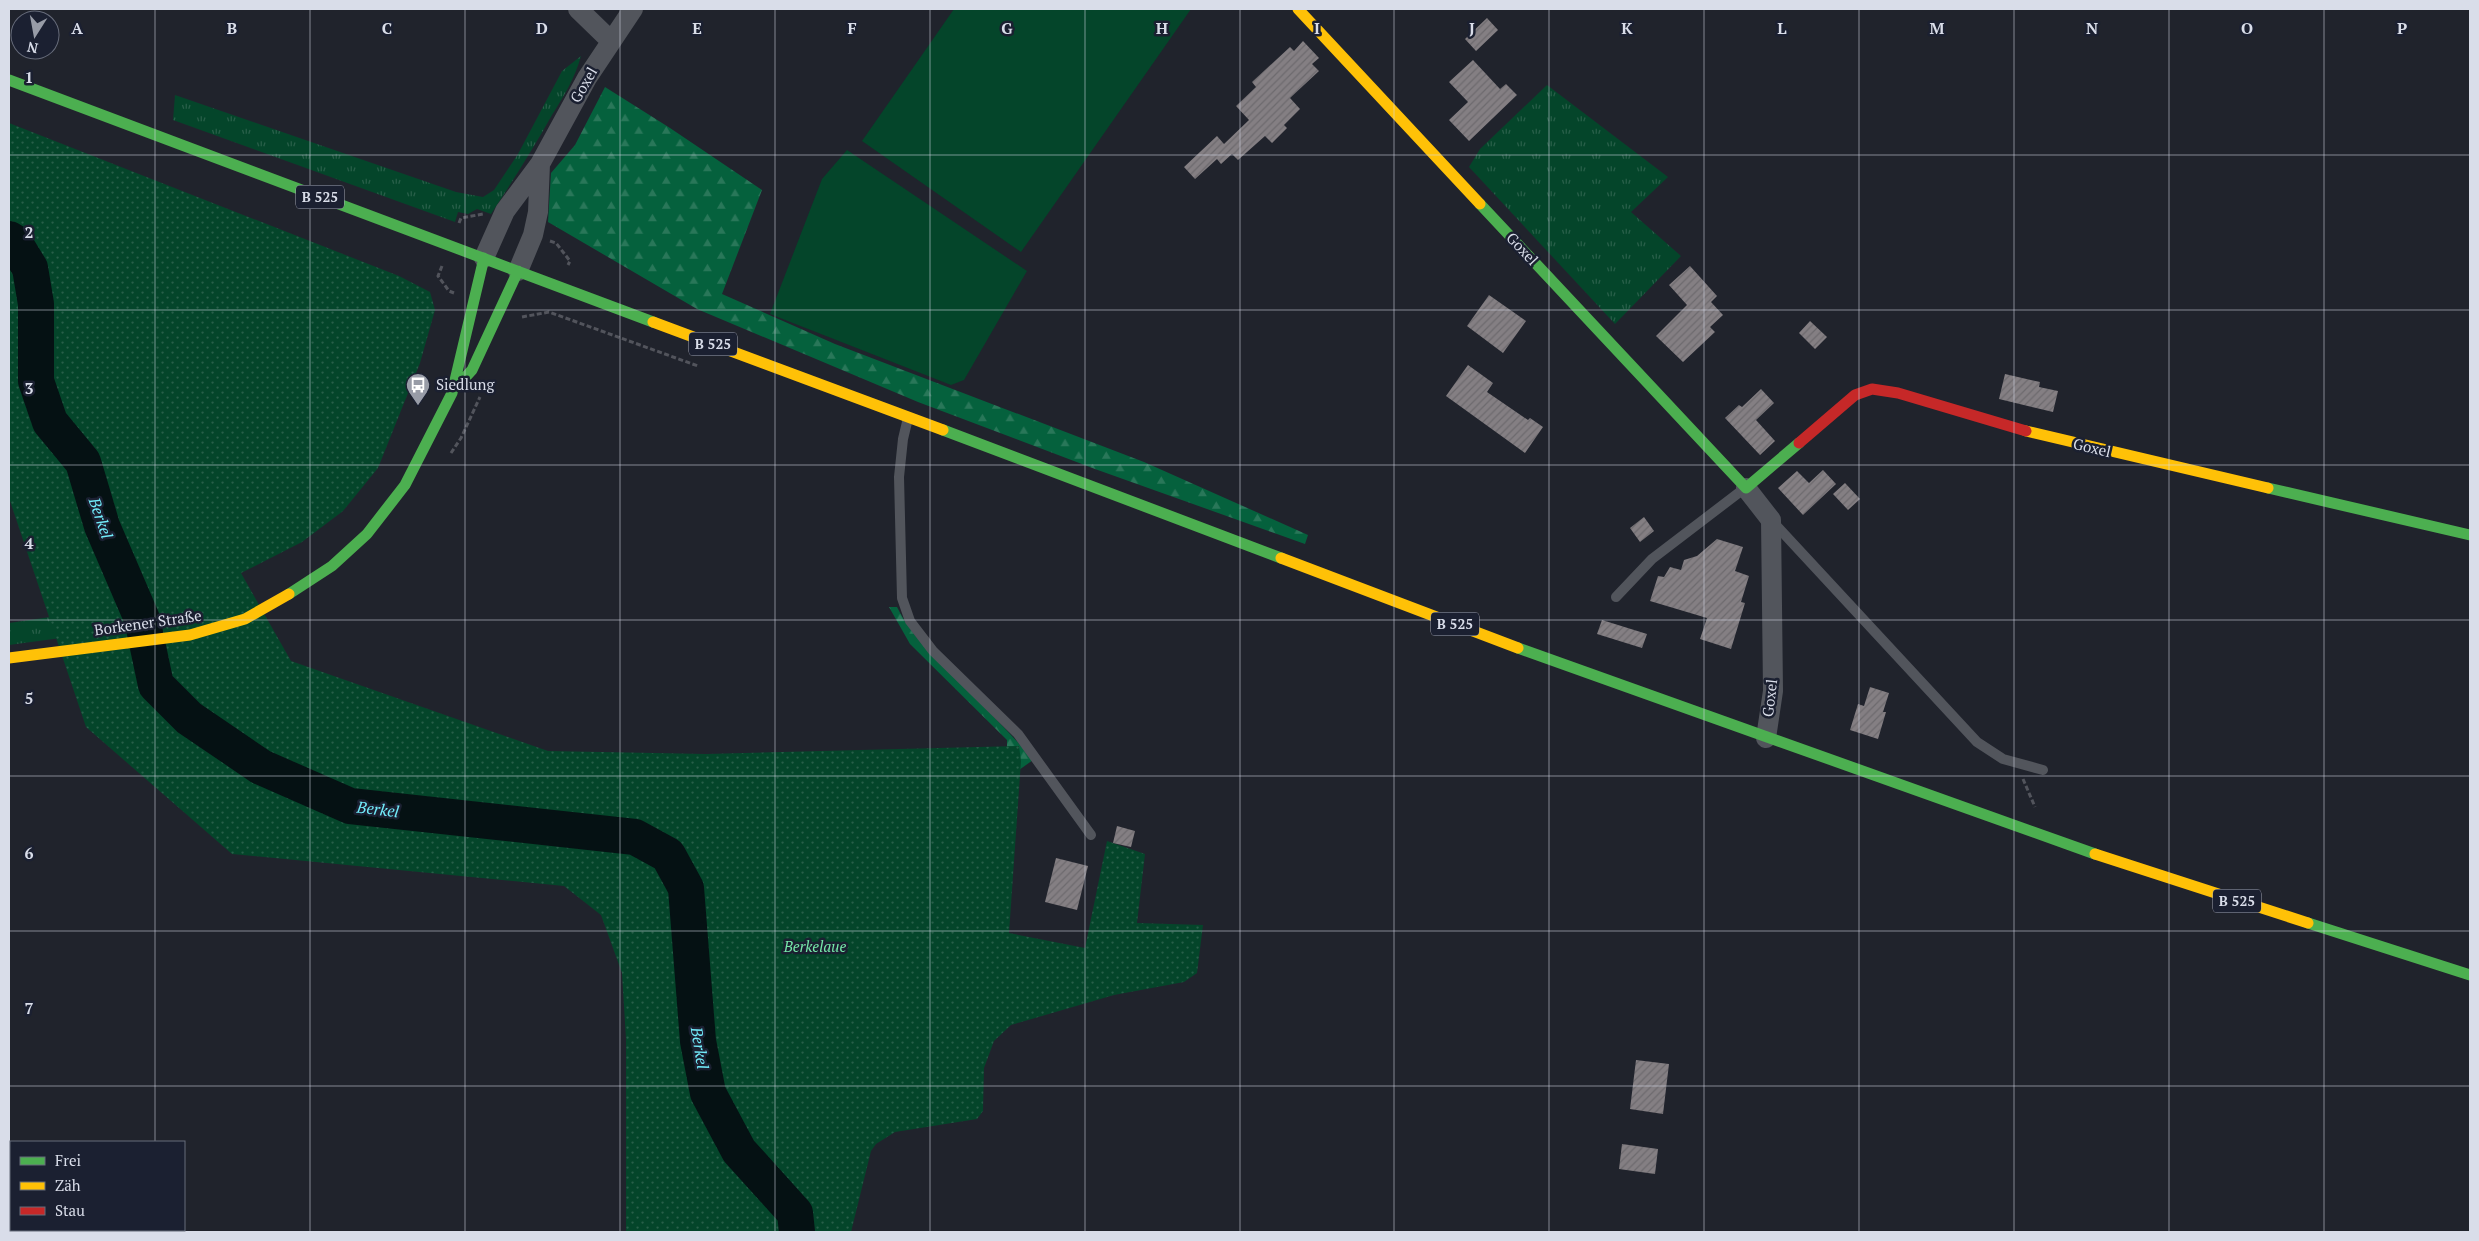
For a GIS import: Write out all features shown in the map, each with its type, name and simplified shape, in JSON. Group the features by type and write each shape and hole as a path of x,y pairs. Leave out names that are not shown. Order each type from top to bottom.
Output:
{"main road":[{"name":"Goxel","path":"1298,9 1746,488 1855,395 1872,389 1898,393 1967,415 2065,442 2470,535"},
{"name":"B 525","path":"9,80 1478,633 1766,738 2132,867 2470,975"},
{"name":"Borkener Straße","path":"9,658 190,635 245,619 293,592 332,566 367,534 405,485 452,392 484,258"},
{"name":"Borkener Straße","path":"452,392 472,370 518,272"}],"street":[{"path":"578,9 611,41"},
{"name":"Goxel","path":"484,258 505,211 540,164 587,78 633,9"},
{"name":"Goxel","path":"518,272 533,235 538,212 540,164"},
{"name":"Goxel","path":"1746,488 1771,520 1773,690 1766,738"}],"lane":[{"path":"908,417 902,439 899,477 902,598 910,621 933,651 1018,734 1091,835"},
{"path":"1616,597 1652,559 1746,488"},
{"path":"1771,520 1977,742 2003,759 2043,770"}],"path":[{"path":"533,235 556,243 570,261 566,269"},
{"path":"438,276 449,291 457,294"}],"green space":[{"path":"954,9 1191,9 1021,252 862,141"},
{"path":"581,56 576,72 565,94 491,214 477,209 468,214 458,212 455,222 173,120 175,95 456,192 483,197 494,190 518,154 562,71"},
{"path":"1547,85 1668,177 1631,212 1681,256 1615,324 1469,167 1480,149"},
{"path":"605,87 762,190 722,294 835,344 1144,462 1308,535 1305,544 1095,469 918,402 697,309 548,222 551,173 575,145"},
{"name":"Berkelaue","path":"9,123 399,276 430,292 435,310 420,363 378,468 343,511 302,542 241,573 291,661 548,751 706,754 1019,746 1021,761 1009,933 1085,948 1107,841 1145,854 1137,923 1203,925 1197,973 1184,982 1114,995 1011,1025 994,1041 984,1068 983,1111 977,1119 895,1132 876,1144 871,1151 851,1232 626,1232 626,1039 622,973 601,915 564,886 232,854 86,727 9,498"},
{"path":"847,150 1027,271 964,380 951,385 770,314 822,179"},
{"path":"119,607 105,632 9,645 9,623"},
{"path":"889,607 897,607 909,628 924,647 1033,760 1019,770 1007,753 1007,740 910,644"}],"building":[{"path":"1487,18 1498,30 1476,51 1465,39"},
{"path":"1303,41 1319,58 1312,64 1319,71 1290,98 1300,109 1284,125 1287,128 1272,143 1265,136 1238,160 1232,154 1221,164 1217,159 1195,179 1184,167 1217,136 1224,144 1249,120 1236,106 1256,87 1252,82 1290,47 1294,51"},
{"path":"1473,60 1500,89 1506,84 1517,95 1469,141 1449,120 1468,102 1449,82"},
{"path":"1690,266 1717,296 1711,302 1723,315 1710,327 1715,332 1683,362 1656,336 1687,305 1669,285"},
{"path":"1489,295 1526,321 1503,353 1467,326"},
{"path":"1810,321 1827,337 1815,349 1799,333"},
{"path":"1468,365 1493,383 1487,392 1528,420 1530,418 1543,427 1525,453 1446,396"},
{"path":"2005,374 2040,382 2039,387 2058,391 2053,412 1999,399"},
{"path":"1761,389 1774,403 1756,420 1775,441 1760,455 1725,418 1739,405 1742,407"},
{"path":"1823,470 1836,484 1803,515 1778,488 1797,471 1809,483"},
{"path":"1845,483 1860,499 1848,510 1833,494"},
{"path":"1644,517 1654,531 1640,542 1630,528"},
{"path":"1717,539 1743,547 1735,571 1749,576 1741,602 1745,603 1731,649 1700,639 1707,618 1650,601 1658,576 1664,577 1670,567 1681,570 1684,560 1697,556"},
{"path":"1602,620 1647,634 1642,648 1597,634"},
{"path":"1870,687 1889,693 1883,712 1886,712 1878,739 1850,730 1858,704 1864,706"},
{"path":"1117,826 1135,831 1131,847 1113,843"},
{"path":"1056,858 1088,866 1077,910 1045,902"},
{"path":"1636,1060 1669,1064 1663,1114 1630,1109"},
{"path":"1622,1144 1658,1149 1655,1174 1619,1169"}],"waterway":[{"name":"Berkel","path":"9,239 14,242 30,268 36,304 36,381 50,422 83,462 102,526 142,619 156,685 189,718 261,767 350,806 635,837 668,855 686,888 698,1041 708,1093 739,1151 795,1213 797,1232"}],"traffic: fast":[{"path":"9,80 653,322"},
{"path":"1480,204 1746,488 1799,443"},
{"path":"289,594 332,566 367,534 405,485 452,393 484,258"},
{"path":"461,382 472,370 518,271"},
{"path":"943,430 1281,558"},
{"path":"2268,488 2470,535"},
{"path":"1518,648 2095,854"},
{"path":"2308,923 2470,975"}],"traffic: slow":[{"path":"1298,9 1480,204"},
{"path":"653,322 943,430"},
{"path":"2026,431 2268,488"},
{"path":"1281,558 1518,648"},
{"path":"9,658 190,635 245,619 289,594"},
{"path":"2095,854 2308,923"}],"traffic: jam":[{"path":"1799,443 1855,395 1872,389 1898,393 2026,431"}],"place":[{"name":"Siedlung","path":"418,406"}]}
